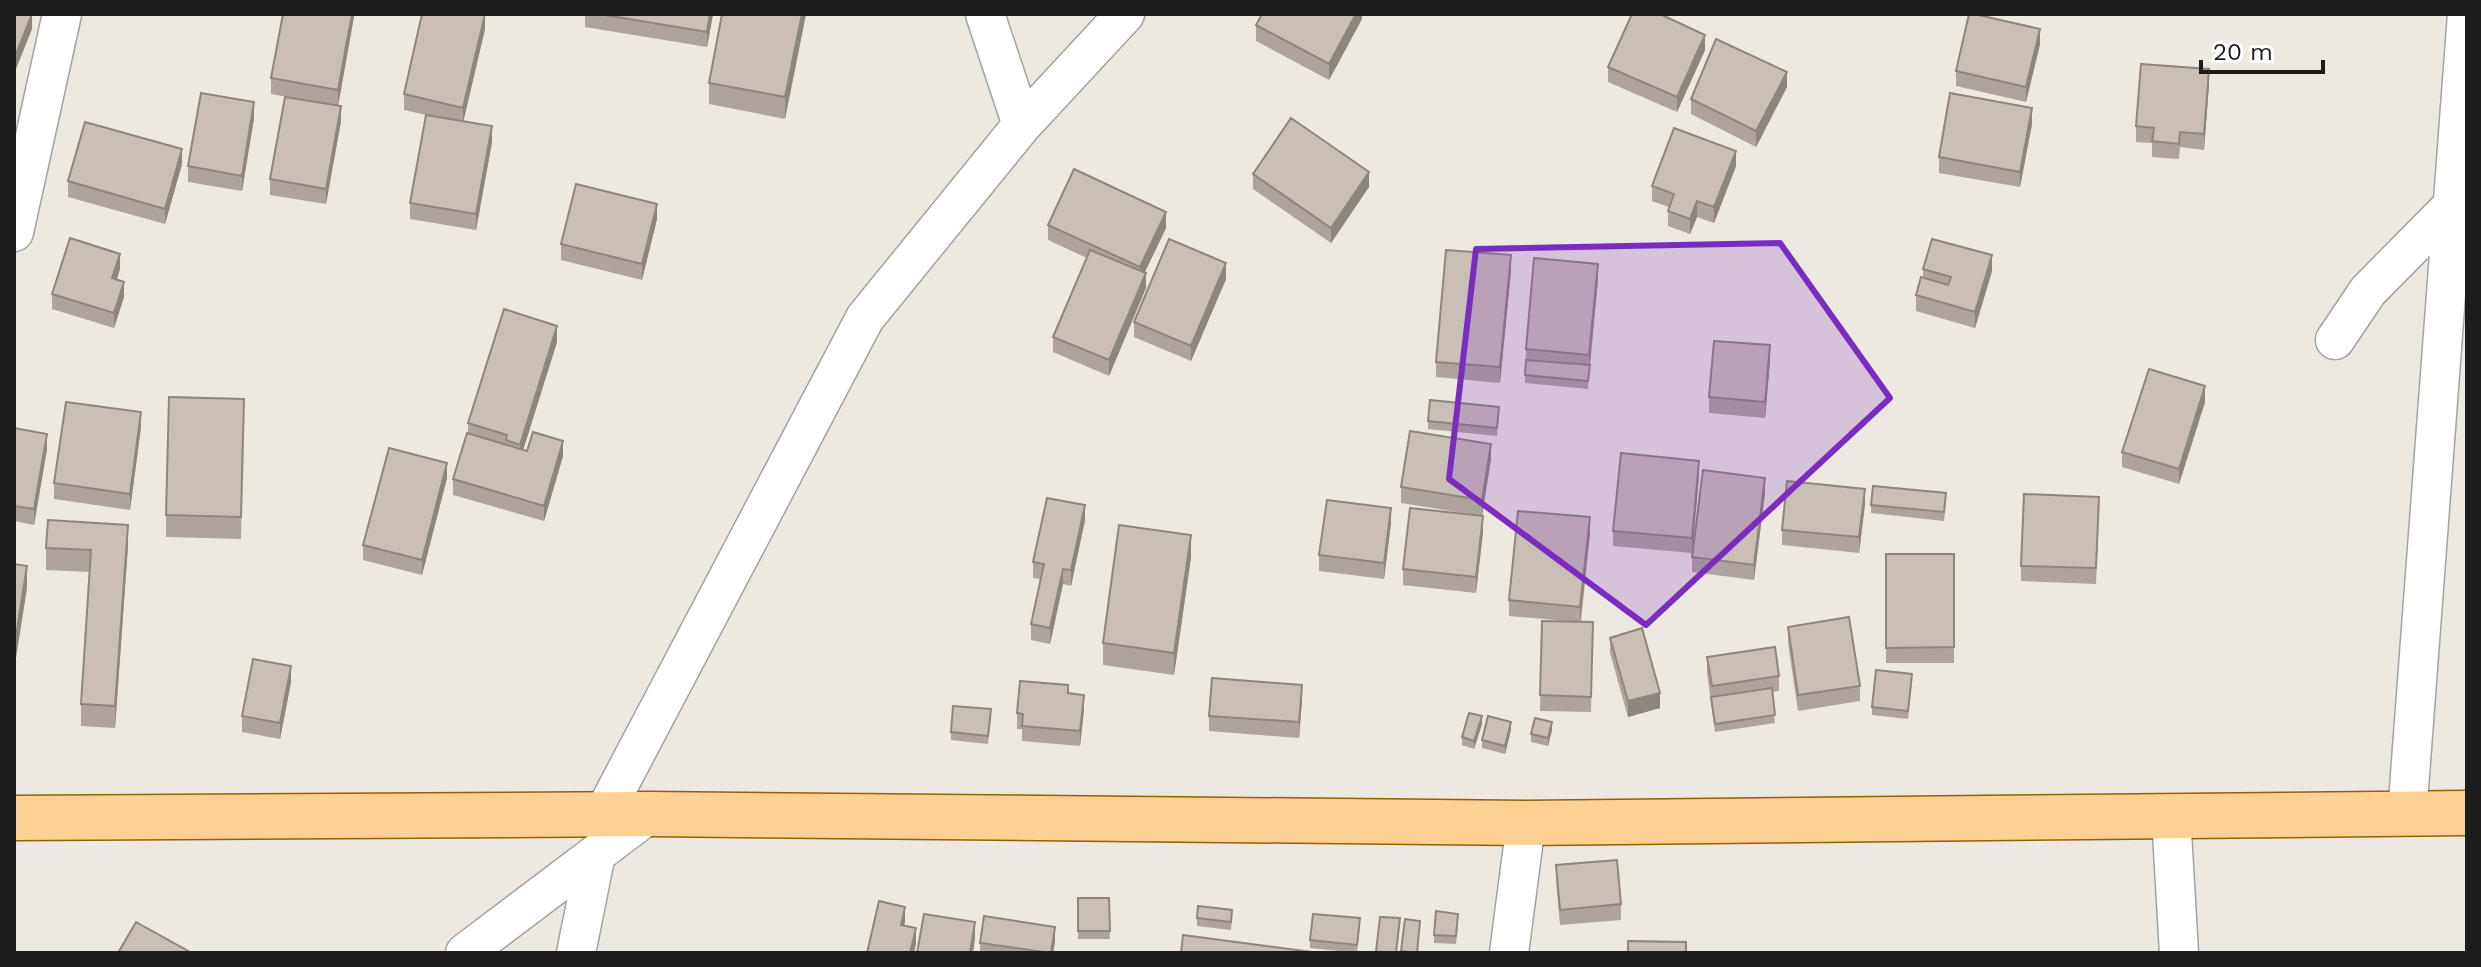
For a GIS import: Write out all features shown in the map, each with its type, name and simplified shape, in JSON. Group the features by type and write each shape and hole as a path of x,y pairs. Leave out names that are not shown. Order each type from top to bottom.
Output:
{"main road":[{"path":"14,818 600,834 649,814 1526,823 2467,813"}],"street":[{"path":"14,232 24,143 62,14"},
{"path":"985,14 1022,125"},
{"path":"576,953 600,834 865,318 1022,125 1125,14"},
{"path":"2407,815 2459,203 2467,14"},
{"path":"2335,340 2368,291 2459,203"},
{"path":"2171,815 2179,953"},
{"path":"1509,953 1526,823"},
{"path":"465,953 600,834"}],"highlighted area":[{"path":"1780,243 1890,398 1646,625 1449,479 1476,249"}],"building":[{"path":"14,14 32,14 14,59"},
{"path":"283,14 352,14 338,90 271,78"},
{"path":"422,14 485,14 463,108 404,94"},
{"path":"599,14 710,14 707,32"},
{"path":"722,14 802,14 785,97 709,83"},
{"path":"1262,14 1356,14 1329,64 1256,25"},
{"path":"1632,14 1660,14 1705,35 1677,97 1608,67"},
{"path":"1969,14 2040,29 2026,87 1956,71"},
{"path":"1716,39 1787,72 1756,131 1691,99"},
{"path":"2141,64 2209,69 2204,134 2180,132 2179,144 2152,141 2154,128 2136,126"},
{"path":"201,93 254,102 242,176 188,166"},
{"path":"1950,93 2032,108 2020,172 1939,157"},
{"path":"285,97 341,106 326,189 270,179"},
{"path":"426,115 492,126 476,214 410,203"},
{"path":"1291,118 1369,172 1331,228 1253,174"},
{"path":"85,122 182,149 165,209 68,181"},
{"path":"1674,128 1736,151 1714,207 1697,201 1690,219 1668,211 1674,194 1652,186"},
{"path":"1074,169 1166,212 1140,267 1048,225"},
{"path":"576,184 657,204 642,264 561,244"},
{"path":"70,238 120,254 112,278 124,282 114,313 52,294"},
{"path":"1169,239 1226,263 1191,346 1134,322"},
{"path":"1932,239 1992,255 1975,312 1916,295 1921,277 1948,285 1951,277 1923,269"},
{"path":"1090,250 1146,273 1109,360 1053,337"},
{"path":"1446,250 1511,255 1500,367 1436,362"},
{"path":"1534,258 1598,264 1589,355 1526,349"},
{"path":"504,309 557,326 520,445 506,440 507,435 468,423"},
{"path":"1714,341 1770,345 1765,402 1709,397"},
{"path":"1526,360 1590,365 1588,381 1525,375"},
{"path":"2149,369 2205,386 2179,469 2122,452"},
{"path":"169,397 244,399 241,517 166,515"},
{"path":"1430,400 1499,407 1497,428 1428,421"},
{"path":"66,402 141,412 130,494 54,483"},
{"path":"14,428 47,434 34,509 14,506"},
{"path":"1410,431 1491,444 1482,500 1401,487"},
{"path":"533,432 563,441 544,506 453,479 467,433 527,451"},
{"path":"389,448 447,463 422,560 363,545"},
{"path":"1621,453 1699,461 1692,538 1613,531"},
{"path":"1703,470 1765,478 1754,565 1692,557"},
{"path":"1787,481 1865,489 1859,537 1782,530"},
{"path":"1873,486 1946,493 1944,512 1871,505"},
{"path":"2024,494 2099,497 2096,568 2021,566"},
{"path":"1047,498 1085,505 1071,570 1063,569 1050,628 1031,624 1044,564 1033,562"},
{"path":"1327,500 1391,508 1384,563 1319,555"},
{"path":"1410,508 1483,516 1476,577 1403,569"},
{"path":"1518,511 1590,517 1580,607 1509,600"},
{"path":"48,520 128,525 115,706 81,704 91,550 46,548"},
{"path":"1119,525 1191,535 1174,653 1103,643"},
{"path":"1886,554 1954,554 1954,647 1886,648"},
{"path":"14,564 27,566 14,649"},
{"path":"1849,617 1860,686 1798,695 1788,627"},
{"path":"1542,621 1593,622 1591,697 1540,695"},
{"path":"1642,628 1660,693 1628,701 1610,638"},
{"path":"1775,647 1779,676 1712,686 1707,657"},
{"path":"253,659 291,666 280,723 242,716"},
{"path":"1876,670 1912,674 1908,711 1872,707"},
{"path":"1212,678 1302,685 1299,722 1209,716"},
{"path":"1020,681 1068,685 1068,693 1084,695 1080,731 1022,726 1023,714 1017,713"},
{"path":"1772,688 1775,715 1715,724 1711,697"},
{"path":"953,706 991,709 988,736 951,732"},
{"path":"1469,713 1482,716 1474,741 1462,737"},
{"path":"1488,716 1511,722 1505,746 1482,740"},
{"path":"1535,718 1552,722 1548,738 1531,734"},
{"path":"1617,860 1621,904 1560,910 1556,865"},
{"path":"1078,898 1109,898 1110,931 1078,931"},
{"path":"879,901 905,907 901,925 916,928 910,953 867,953"},
{"path":"1198,906 1232,910 1231,922 1197,918"},
{"path":"1436,911 1458,914 1456,936 1434,935"},
{"path":"924,914 975,922 970,953 917,953"},
{"path":"1313,914 1360,918 1357,945 1310,940"},
{"path":"984,916 1055,927 1051,953 980,943"},
{"path":"1380,917 1400,918 1396,953 1376,952"},
{"path":"1405,919 1420,921 1417,953 1401,951"},
{"path":"136,922 188,951 187,953 118,953"},
{"path":"1183,935 1320,953 1181,953"},
{"path":"1628,941 1686,942 1686,953 1628,953"}]}
